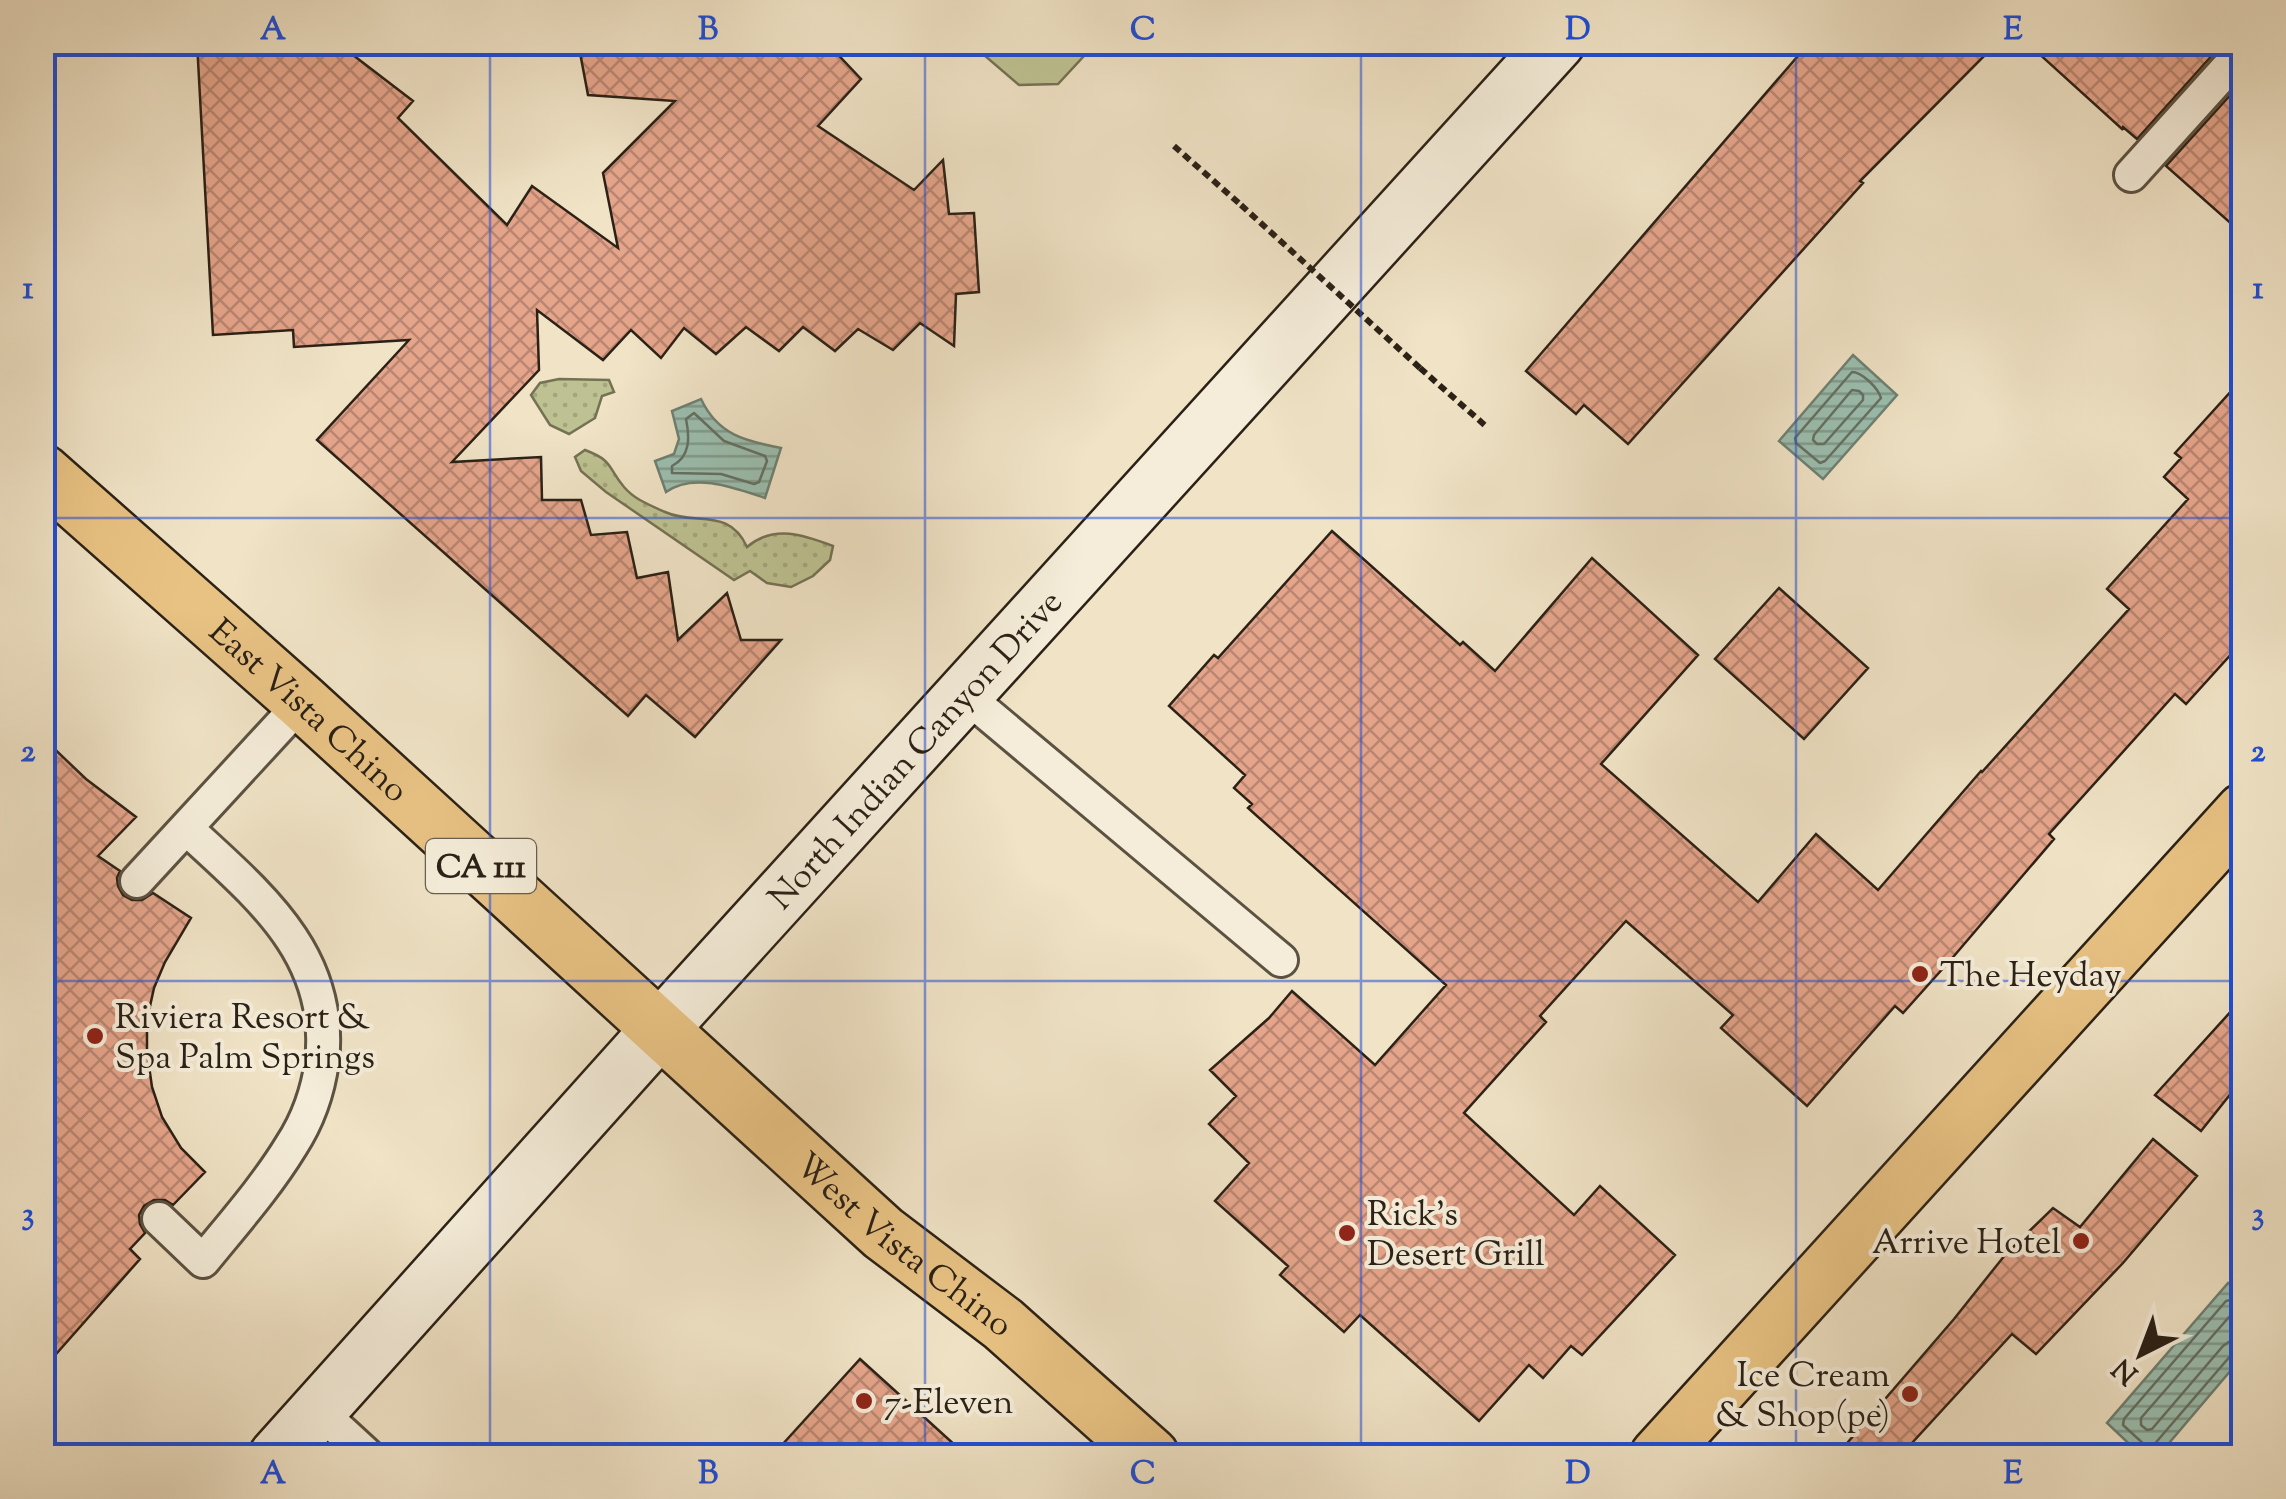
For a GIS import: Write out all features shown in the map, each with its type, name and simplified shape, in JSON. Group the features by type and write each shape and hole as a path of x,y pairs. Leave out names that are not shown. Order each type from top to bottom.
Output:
{"main road":[{"name":"North Indian Canyon Drive","path":"276,1456 1558,42"},
{"name":"East Vista Chino","path":"42,472 302,702 660,1030"},
{"path":"1658,1456 2244,812"},
{"name":"West Vista Chino","path":"660,1030 883,1233 1003,1324 1152,1456"}],"lane":[{"path":"2131,175 2244,50"},
{"path":"965,694 1280,960"},
{"path":"137,882 302,702"},
{"path":"159,1219 203,1261 293,1144 320,1080 324,1044 312,972 291,937 265,903 186,828"},
{"path":"318,1410 368,1456"}],"path":[{"path":"1174,146 1488,428"}],"shaded area":[{"path":"970,43 1096,43 1058,84 1019,85"},
{"path":"559,379 609,380 614,392 602,396 595,418 569,434 550,425 531,395 540,383"},
{"path":"585,450 606,461 633,495 665,512 721,522 740,535 747,547 778,534 811,538 833,546 830,560 813,576 791,587 767,583 750,571 734,580 581,471 575,457"}],"water":[{"path":"1853,355 1897,395 1823,479 1779,441"},
{"path":"701,399 724,428 781,448 765,498 702,482 666,492 655,461 674,454 679,439 672,411"},
{"path":"2228,1283 2243,1297 2243,1356 2158,1456 2142,1456 2107,1423"}],"building":[{"path":"197,42 336,42 413,101 398,118 507,225 532,186 618,248 603,173 675,101 588,95 578,42 826,42 861,79 818,126 914,190 943,160 949,214 974,213 979,292 956,294 954,346 920,323 893,350 858,329 835,351 803,327 779,351 746,327 716,354 684,328 661,358 631,330 603,360 537,310 539,370 452,462 541,457 542,500 581,500 591,535 627,532 637,578 668,572 678,640 727,593 741,640 781,640 695,737 646,695 628,716 317,440 409,340 294,347 293,330 213,335"},
{"path":"1810,42 1998,42 1860,181 1863,183 1628,444 1584,405 1576,414 1526,371"},
{"path":"2026,42 2224,42 2137,139"},
{"path":"2244,80 2244,235 2166,166"},
{"path":"2244,377 2244,640 2186,704 2175,694 2049,834 2054,839 1954,956 1903,1013 1895,1006 1807,1106 1721,1028 1733,1015 1626,921 1540,1016 1546,1022 1464,1113 1574,1215 1600,1186 1675,1255 1582,1355 1571,1346 1543,1378 1529,1365 1479,1421 1360,1315 1344,1332 1280,1275 1288,1266 1215,1201 1249,1163 1209,1124 1236,1096 1210,1070 1269,1018 1292,991 1375,1065 1446,985 1248,808 1252,804 1234,788 1245,775 1169,706 1214,655 1218,658 1332,531 1460,645 1463,642 1495,671 1592,558 1698,655 1601,764 1758,902 1816,834 1878,890 2129,609 2107,589 2188,499 2164,477 2181,458 2175,453"},
{"path":"1779,588 1868,668 1804,739 1715,659"},
{"name":"Riviera Resort & Spa Palm Springs","path":"42,737 86,779 136,817 98,856 120,871 118,886 123,895 142,900 153,893 191,918 154,988 147,1020 147,1052 162,1117 181,1148 205,1172 173,1205 154,1200 144,1206 139,1215 145,1233 130,1249 140,1259 42,1370"},
{"path":"2244,997 2244,1077 2201,1131 2155,1095"},
{"name":"Arrive Hotel","path":"2153,1139 2197,1176 2123,1263 2036,1354 2012,1334 1900,1456 1836,1456 2005,1255 2053,1208 2080,1227"},
{"name":"7-Eleven","path":"860,1359 967,1456 772,1456"}],"place":[{"name":"The Heyday","path":"1920,974"},
{"name":"Riviera Resort & Spa Palm Springs","path":"95,1036"},
{"name":"Rick's Desert Grill","path":"1347,1233"},
{"name":"Arrive Hotel","path":"2081,1241"},
{"name":"Ice Cream & Shop(pe)","path":"1910,1394"},
{"name":"7-Eleven","path":"864,1401"}]}
